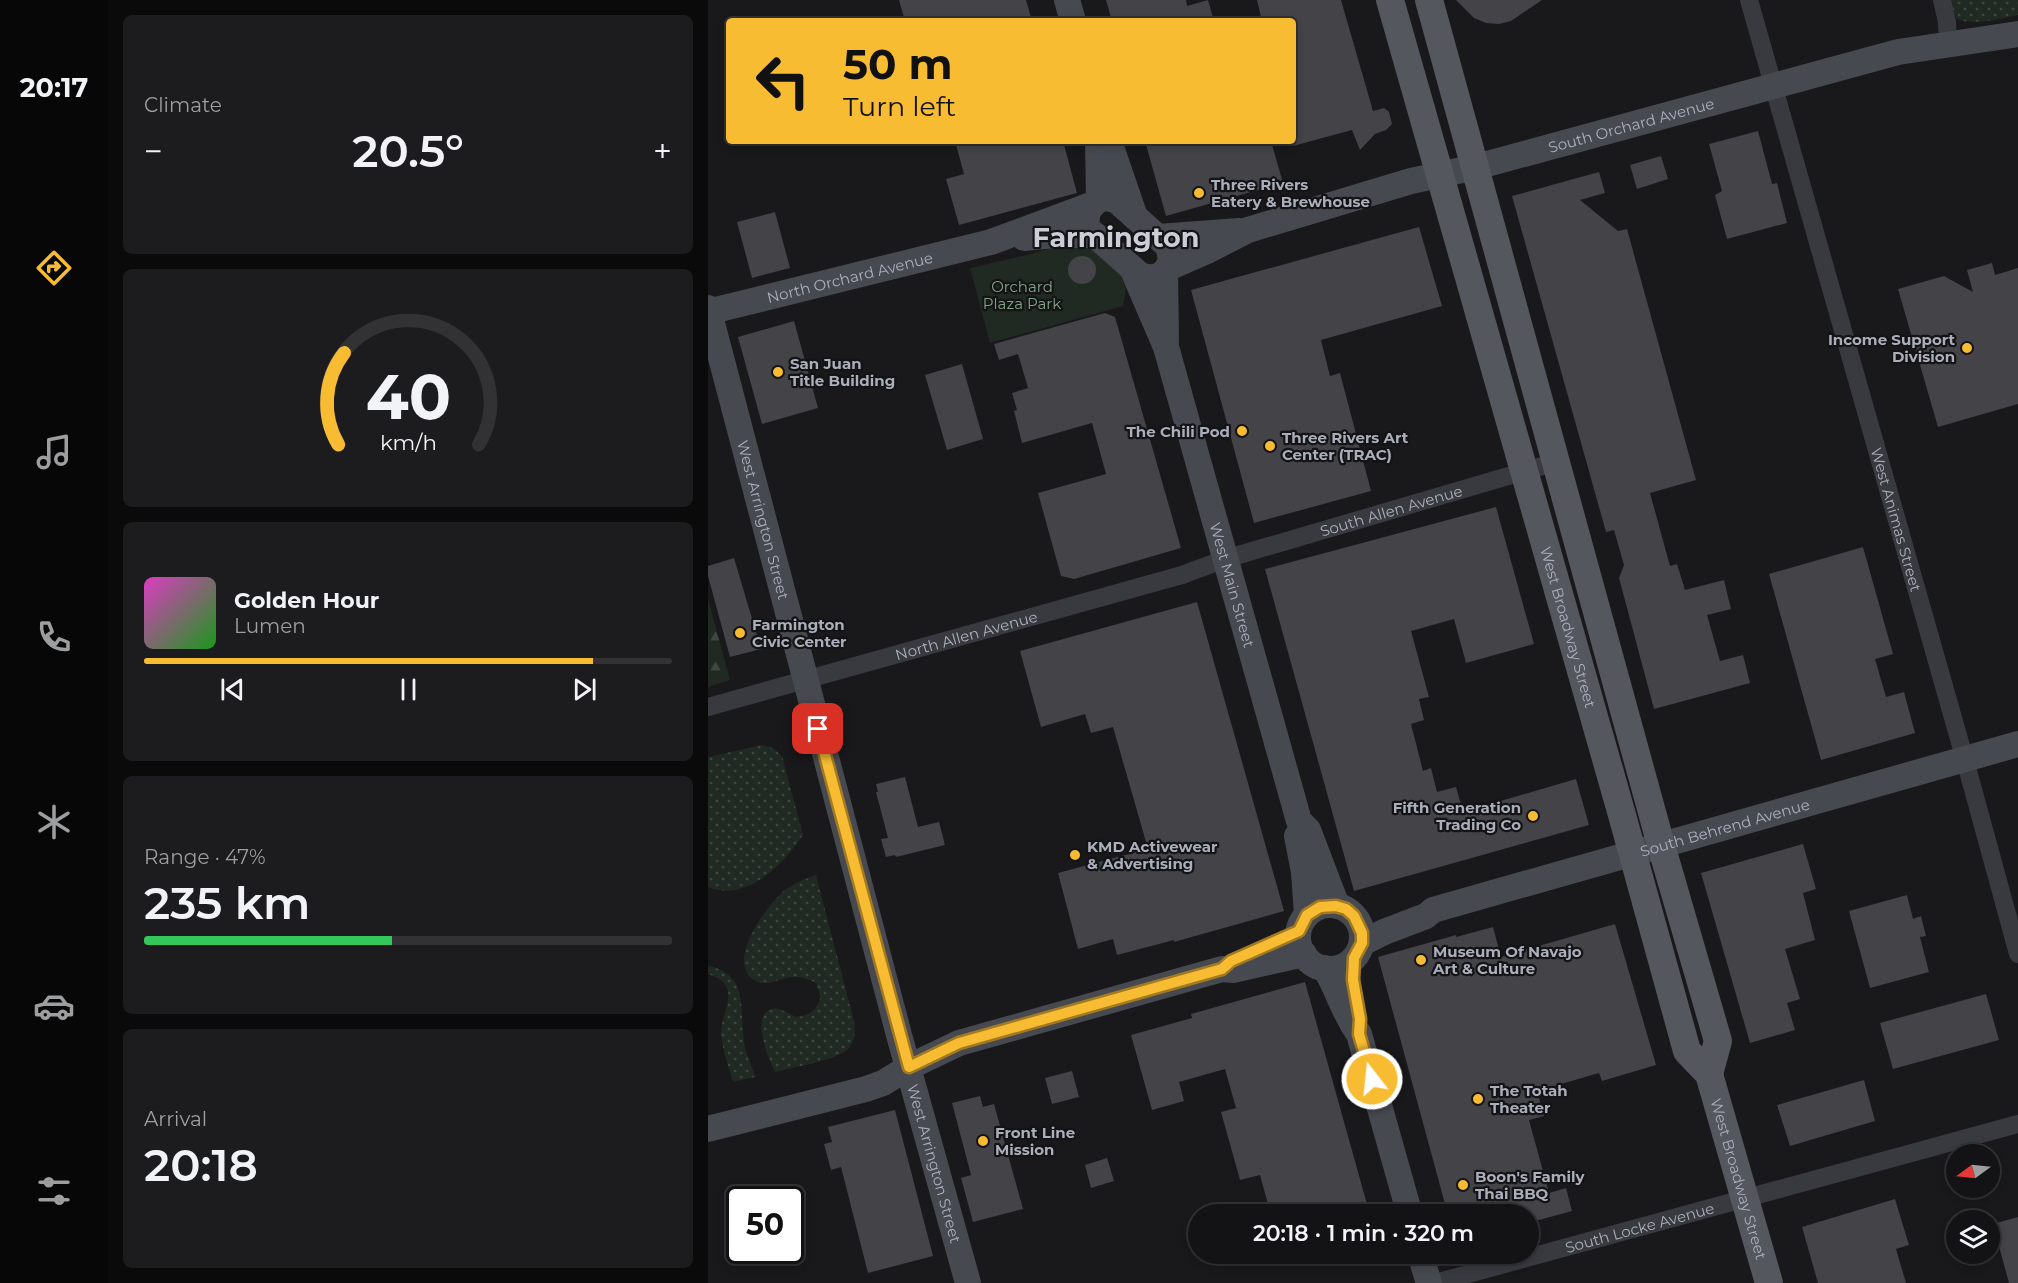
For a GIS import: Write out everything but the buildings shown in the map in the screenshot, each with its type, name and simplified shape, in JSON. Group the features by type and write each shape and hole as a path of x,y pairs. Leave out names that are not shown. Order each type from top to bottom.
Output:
{"main road":[{"name":"West Broadway Street","path":"1390,0 1687,1051 1709,1074 1769,1283"},
{"path":"1429,0 1718,1041 1709,1074"}],"street":[{"path":"1067,0 1072,18"},
{"name":"West Animas Street","path":"1749,0 2018,954"},
{"path":"1942,0 1947,22 1948,44"},
{"name":"South Orchard Avenue","path":"1166,269 1248,230 1438,173 1476,167 1898,52 2018,34"},
{"path":"1098,144 1095,202 1086,216 1086,224 1095,235 1140,274 1155,277 1166,269"},
{"path":"1110,144 1135,217"},
{"path":"1095,202 1108,198 1117,201 1158,237"},
{"name":"North Orchard Avenue","path":"991,242 1095,202"},
{"name":"South Orchard Avenue","path":"1158,237 1248,230"},
{"name":"North Orchard Avenue","path":"708,310 991,242 1055,235 1095,235"},
{"name":"West Main Street","path":"1158,237 1167,245 1171,260 1166,269 1166,347"},
{"name":"West Main Street","path":"1132,268 1166,347 1299,822 1296,833 1304,872 1309,942 1337,988 1350,1022 1359,1034"},
{"name":"West Arrington Street","path":"708,310 805,681 968,1283"},
{"name":"South Allen Avenue","path":"1225,559 1556,462"},
{"name":"North Allen Avenue","path":"708,707 1182,575 1225,559"},
{"name":"South Behrend Avenue","path":"1358,951 1384,932 1426,916 1433,910 2018,744"},
{"name":"West Main Street","path":"1299,822 1308,830 1345,911"},
{"path":"1320,907 1345,911 1362,933 1358,951 1341,967 1309,942 1320,907"},
{"name":"South Behrend Avenue","path":"1345,911 1377,915 1423,908 1433,910"},
{"path":"708,1129 856,1092 883,1083 909,1067 959,1043 1222,969 1231,961 1309,942"},
{"name":"West Main Street","path":"1358,951 1353,980 1360,1019 1359,1034 1407,1204"},
{"name":"South Locke Avenue","path":"1435,1283 2018,1124"},
{"path":"1423,1264 1429,1283"}],"green space":[{"path":"1951,0 2018,0 2018,15 1986,21 1962,21 1957,18"},
{"name":"Orchard Plaza Park","path":"1085,243 1117,265 1126,289 1123,306 990,343 970,268 1060,245"},
{"path":"708,599 730,680 708,687"},
{"path":"762,745 773,748 782,756 803,835 785,858 763,878 736,890 722,891 708,887 708,757"},
{"path":"816,875 854,1021 854,1036 848,1049 835,1057 775,1072 763,1038 762,1019 772,1009 794,1016 803,1016 815,1009 820,996 816,983 805,978 789,977 764,983 754,980 746,971 744,960 746,947 760,919 779,896 793,884"},
{"path":"708,966 721,970 737,985 740,994 745,1046 755,1077 733,1082 721,1035 728,992 726,985 708,974"}],"place":[{"name":"Three Rivers Eatery & Brewhouse","path":"1199,193"},
{"name":"Income Support Division","path":"1967,348"},
{"name":"San Juan Title Building","path":"778,372"},
{"name":"The Chili Pod","path":"1242,431"},
{"name":"Three Rivers Art Center (TRAC)","path":"1270,446"},
{"name":"Farmington Civic Center","path":"740,633"},
{"name":"Fifth Generation Trading Co","path":"1533,816"},
{"name":"KMD Activewear & Advertising","path":"1075,855"},
{"name":"Museum Of Navajo Art & Culture","path":"1421,960"},
{"name":"The Totah Theater","path":"1478,1099"},
{"name":"Front Line Mission","path":"983,1141"},
{"name":"Boon's Family Thai BBQ","path":"1463,1185"}],"district":[{"name":"Farmington","path":"1116,237"}],"route":[{"path":"818,729 909,1067 959,1043 1222,969 1231,961 1299,931 1307,915 1313,910 1328,905 1346,909 1354,916 1362,933 1362,943 1354,958 1352,971 1360,1019 1359,1034 1372,1079"}]}
